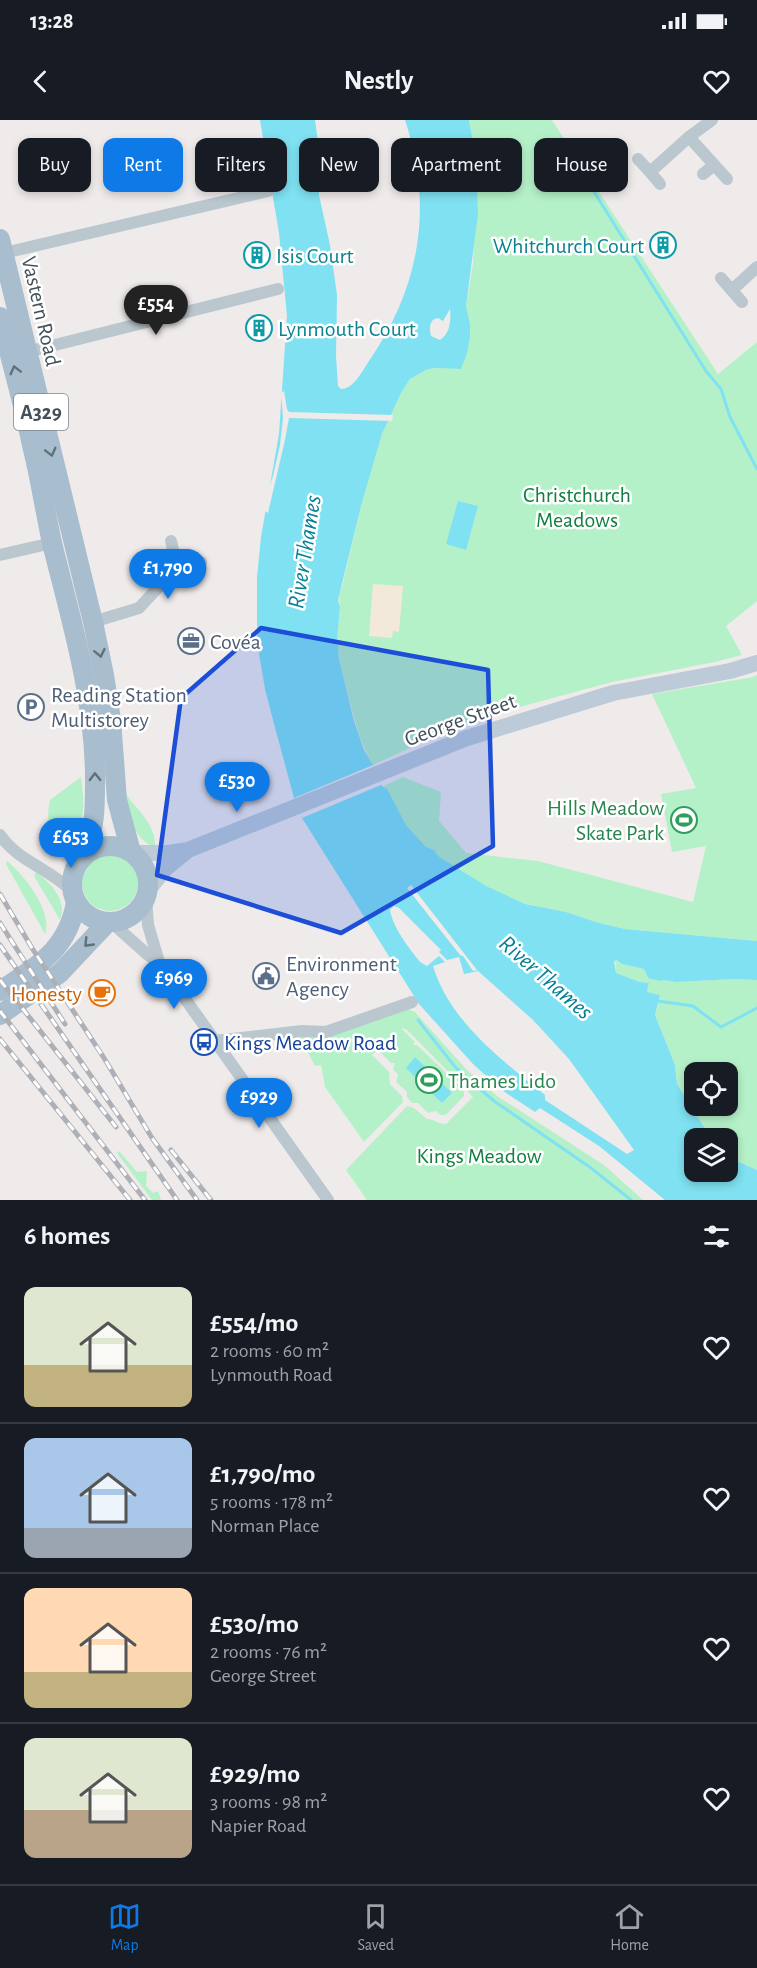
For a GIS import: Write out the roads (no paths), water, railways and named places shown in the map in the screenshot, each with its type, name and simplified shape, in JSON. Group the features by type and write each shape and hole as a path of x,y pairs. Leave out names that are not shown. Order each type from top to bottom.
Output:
{"main road":[{"name":"Vastern Road","path":"2,246 93,622 111,720 117,800 132,853"},
{"name":"Vastern Road","path":"0,317 76,637 92,726 95,760 94,829 84,855"},
{"name":"George Street","path":"132,853 169,853 188,850 467,738 546,713 613,693 730,671 757,663"},
{"path":"0,991 40,964 60,944 73,917 72,876 84,855 105,846 117,846 132,853 141,861 147,874 147,894 142,905 131,916 110,922 96,920 86,914 74,896"},
{"name":"George Street","path":"147,894 166,868 188,850"},
{"path":"0,1015 60,973 110,922"}],"street":[{"path":"650,172 712,120"},
{"path":"689,137 727,179"},
{"path":"638,159 660,184"},
{"path":"703,174 714,165"},
{"path":"2,246 263,192"},
{"path":"732,290 757,267"},
{"path":"721,278 742,302"},
{"path":"27,352 278,289"},
{"path":"171,541 177,567"},
{"path":"0,555 52,543"},
{"path":"93,622 139,608 177,567 201,562"},
{"path":"0,835 14,852 60,879 74,896"},
{"path":"147,894 148,926 159,962 328,1200"},
{"path":"110,922 159,962"},
{"path":"214,1041 302,1031 326,1032 412,1002"}],"water":[{"name":"River Thames","path":"260,120 315,120 317,138 299,138 299,192 319,192 337,295 336,356 338,386 341,389 350,386 357,379 386,333 400,304 417,245 419,192 477,192 478,214 466,306 470,325 467,353 461,369 426,370 410,379 401,393 382,434 361,506 338,600 340,607 337,639 339,659 354,721 364,750 381,785 387,789 406,825 426,847 434,850 438,856 486,886 525,904 566,912 625,929 757,941 757,980 661,981 648,978 644,969 622,964 616,960 614,962 616,973 649,983 647,992 660,995 655,1015 675,1065 677,1084 684,1095 684,1116 697,1116 705,1128 684,1128 684,1182 738,1182 738,1161 757,1170 757,1200 665,1200 599,1146 540,1108 535,1112 503,1091 473,1064 419,1004 302,818 294,798 265,689 257,642 257,577 261,537 279,434 287,316 279,233 272,192 287,192 287,138 263,138","holes":["450,309 450,321 444,337 440,340 431,336 431,322 438,318 443,321","394,906 399,908 441,950 439,952 447,960 459,957 464,974 478,971 533,1020 569,1059 634,1150 627,1154 545,1100 545,1095 479,1038 451,1005 441,986 433,966 445,962 439,956 427,966 420,962 402,938 394,924 390,910"]},
{"path":"405,120 469,120 472,138 410,138"},
{"path":"458,501 478,506 466,550 446,544"},
{"name":"Thames Lido","path":"415,1057 452,1093 442,1103 406,1068"}],"waterway":[{"path":"594,192 706,371 721,389 730,417 757,469"},
{"path":"658,1001 693,1006 721,1027 757,1008"},
{"path":"418,1020 456,1068 494,1101 591,1168 631,1200"}],"railway":[{"path":"0,894 152,1138 197,1200"},
{"path":"0,923 65,1024"},
{"path":"0,945 177,1200"},
{"path":"0,980 116,1127"},
{"path":"0,1011 145,1200"},
{"path":"0,1039 130,1200"},
{"path":"171,1150 211,1200"}],"place":[{"name":"Whitchurch Court","path":"663,245"},
{"name":"Isis Court","path":"257,255"},
{"name":"Lynmouth Court","path":"259,328"},
{"name":"Covéa","path":"191,641"},
{"name":"Reading Station Multistorey","path":"31,707"},
{"name":"Hills Meadow Skate Park","path":"684,820"},
{"name":"Environment Agency","path":"266,976"},
{"name":"Honesty","path":"102,993"},
{"name":"Kings Meadow Road","path":"204,1042"},
{"name":"Thames Lido","path":"429,1080"}],"park label":[{"name":"Christchurch Meadows","path":"577,506"},
{"name":"Kings Meadow","path":"479,1155"}]}
